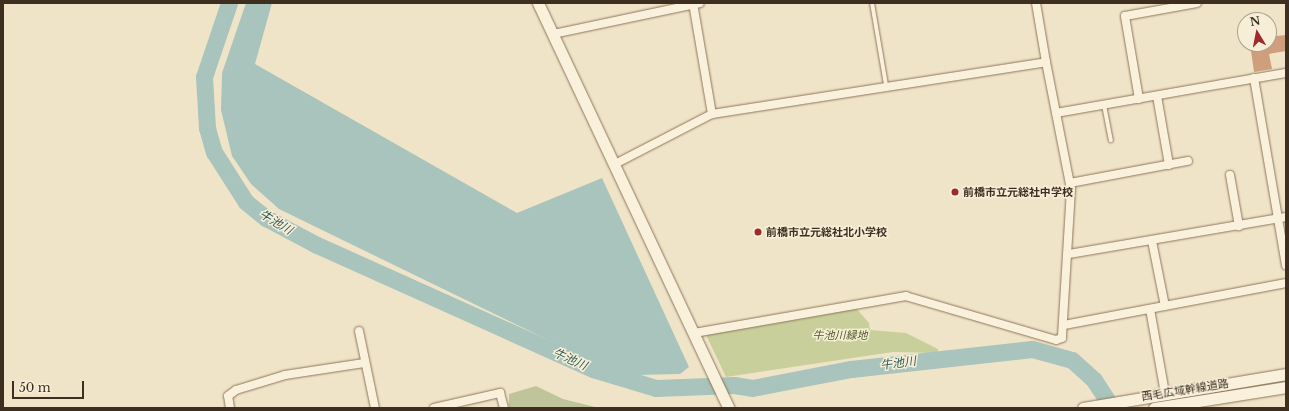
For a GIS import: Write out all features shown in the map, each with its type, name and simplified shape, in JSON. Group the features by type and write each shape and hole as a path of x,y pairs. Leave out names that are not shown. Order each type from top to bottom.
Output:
{"street":[{"path":"538,3 729,408"},
{"path":"553,34 695,3 712,114"},
{"path":"694,333 901,297 1056,340 1062,338 1069,254 1070,183 1036,3"},
{"path":"1139,99 1125,16 1197,3"},
{"path":"615,164 712,114 886,85 1046,62"},
{"path":"1056,114 1286,73"},
{"path":"1254,78 1282,218 1286,265"},
{"path":"1157,96 1168,165"},
{"path":"1070,183 1188,161"},
{"path":"1230,175 1239,226"},
{"path":"1069,254 1282,218"},
{"path":"1152,241 1165,306"},
{"path":"1064,325 1286,283"},
{"path":"1150,309 1165,393"},
{"path":"359,332 364,363 375,408"},
{"path":"230,408 228,396 236,390 285,375 364,363"},
{"name":"西毛広域幹線道路","path":"1086,408 1165,393 1286,374"},
{"name":"西毛広域幹線道路","path":"1154,408 1286,387"},
{"path":"434,408 500,393 504,408"}],"lane":[{"path":"872,3 886,85"},
{"path":"1104,105 1111,140"}],"green space":[{"name":"牛池川緑地","path":"855,307 869,323 870,330 906,333 938,349 938,353 893,352 726,377 706,335"},
{"path":"536,386 563,399 599,408 509,408 509,394"}],"water":[{"path":"246,3 272,3 255,64 517,213 602,178 689,367 680,374 638,375 593,362 279,209 251,184 232,156 221,110 222,73"}],"building":[{"path":"1286,35 1286,51 1269,54 1272,69 1254,72 1251,52 1277,52 1277,36"}],"waterway":[{"name":"牛池川","path":"229,3 204,77 207,128 214,152 246,202 266,218 317,245 593,369 656,388 734,385 752,388 851,369 1032,349 1072,360 1094,380 1112,408"}],"place":[{"name":"前橋市立元総社中学校","path":"955,192"},
{"name":"前橋市立元総社北小学校","path":"758,232"}]}
